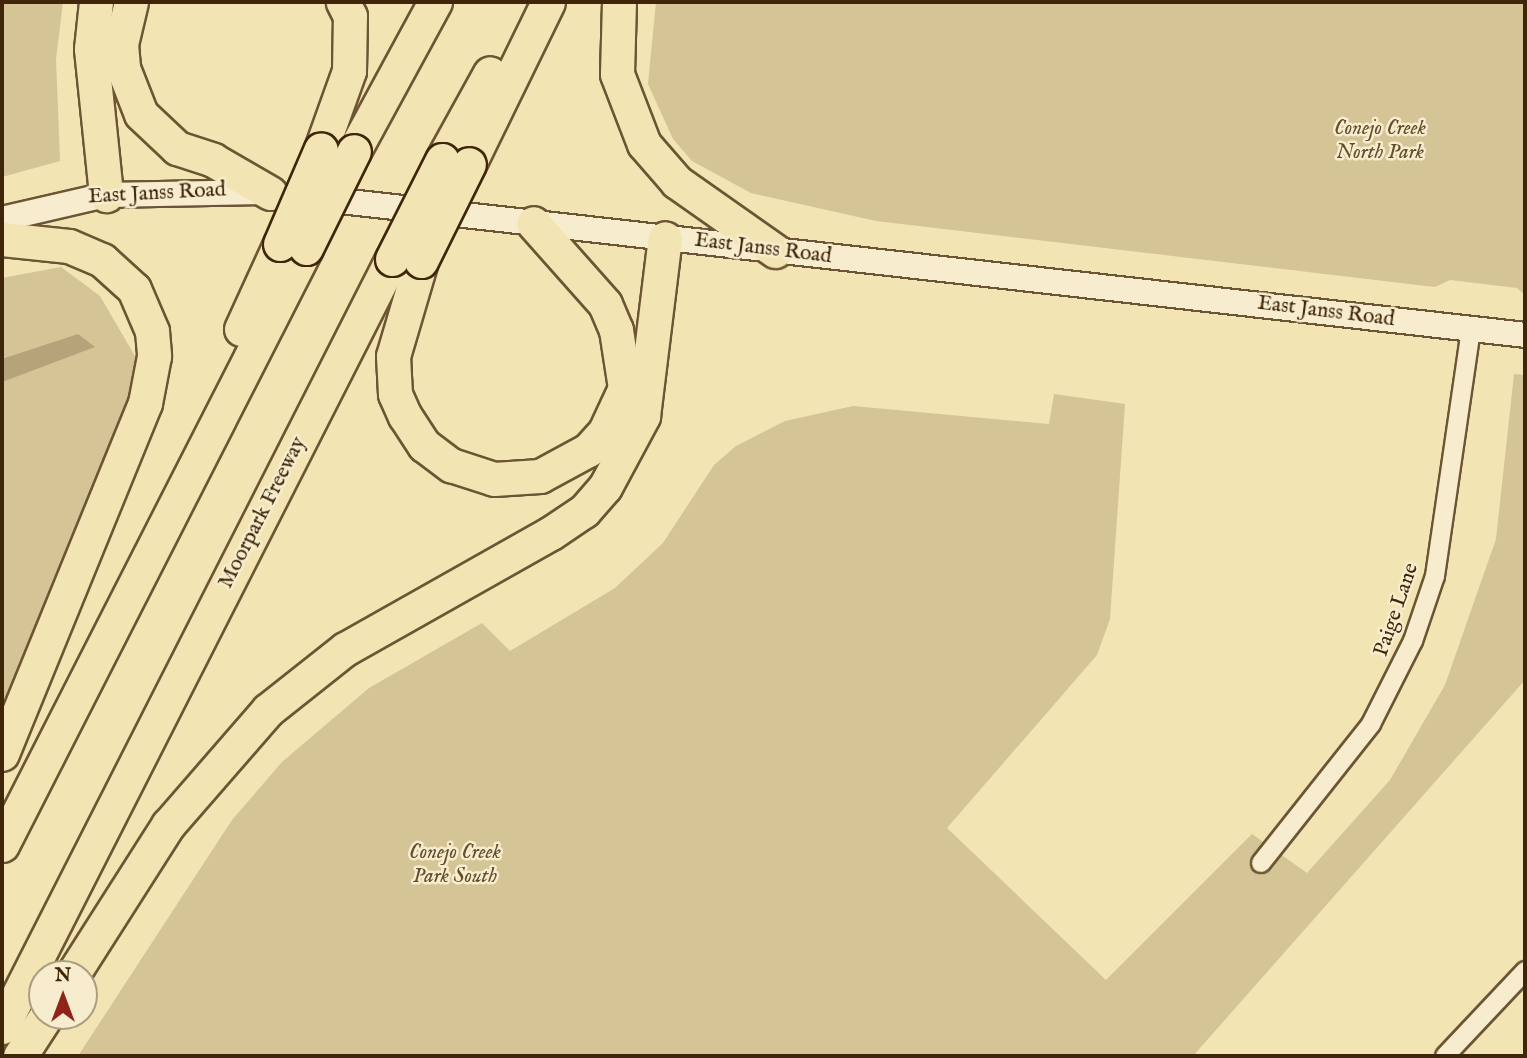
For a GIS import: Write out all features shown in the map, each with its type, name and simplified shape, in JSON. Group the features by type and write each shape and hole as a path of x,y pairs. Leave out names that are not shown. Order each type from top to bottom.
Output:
{"highway":[{"path":"96,2 91,49 106,195"},
{"path":"131,2 122,56 141,114 177,148 213,160 270,193"},
{"path":"293,246 321,149 349,71 350,16 343,2"},
{"path":"2,845 293,246 354,151 435,2"},
{"name":"Moorpark Freeway","path":"2,1027 406,260 456,162 529,2"},
{"path":"456,162 548,2"},
{"path":"619,2 617,74 644,144 677,182 775,250"},
{"path":"406,260 393,356 395,394 405,416 424,445 451,464 494,479 540,476 588,450 605,431 625,388 605,304 533,223"},
{"path":"82,960 168,825 268,710 345,649 551,533 605,487 646,404 665,238"},
{"path":"2,239 69,246 102,260 134,289 152,331 154,356 145,402 2,754"},
{"path":"20,1056 37,1030"}],"main road":[{"name":"East Janss Road","path":"2,219 106,195 192,189 270,193 1525,335"}],"street":[{"name":"Paige Lane","path":"1261,863 1371,724 1413,640 1435,576 1471,328"},
{"path":"1445,1056 1525,971"}],"green space":[{"path":"2,2 63,2 56,59 60,161 2,177"},
{"name":"Conejo Creek North Park","path":"656,2 1525,2 1525,295 1517,288 1450,280 1435,287 876,221 751,193 692,161 673,139 648,84"},
{"path":"61,267 100,296 143,370 2,709 2,278"},
{"name":"Conejo Creek Park South","path":"1514,374 1525,375 1525,680 1193,1056 78,1056 95,1030 98,1030 98,1025 232,820 282,762 369,688 482,623 510,651 615,588 663,543 714,465 736,446 785,421 853,406 1049,424 1054,394 1125,404 1110,619 1097,655 947,828 1106,980 1252,834 1307,873 1390,780 1445,685 1496,539"}],"shaded area":[{"path":"78,334 95,347 2,382 2,359"}]}
